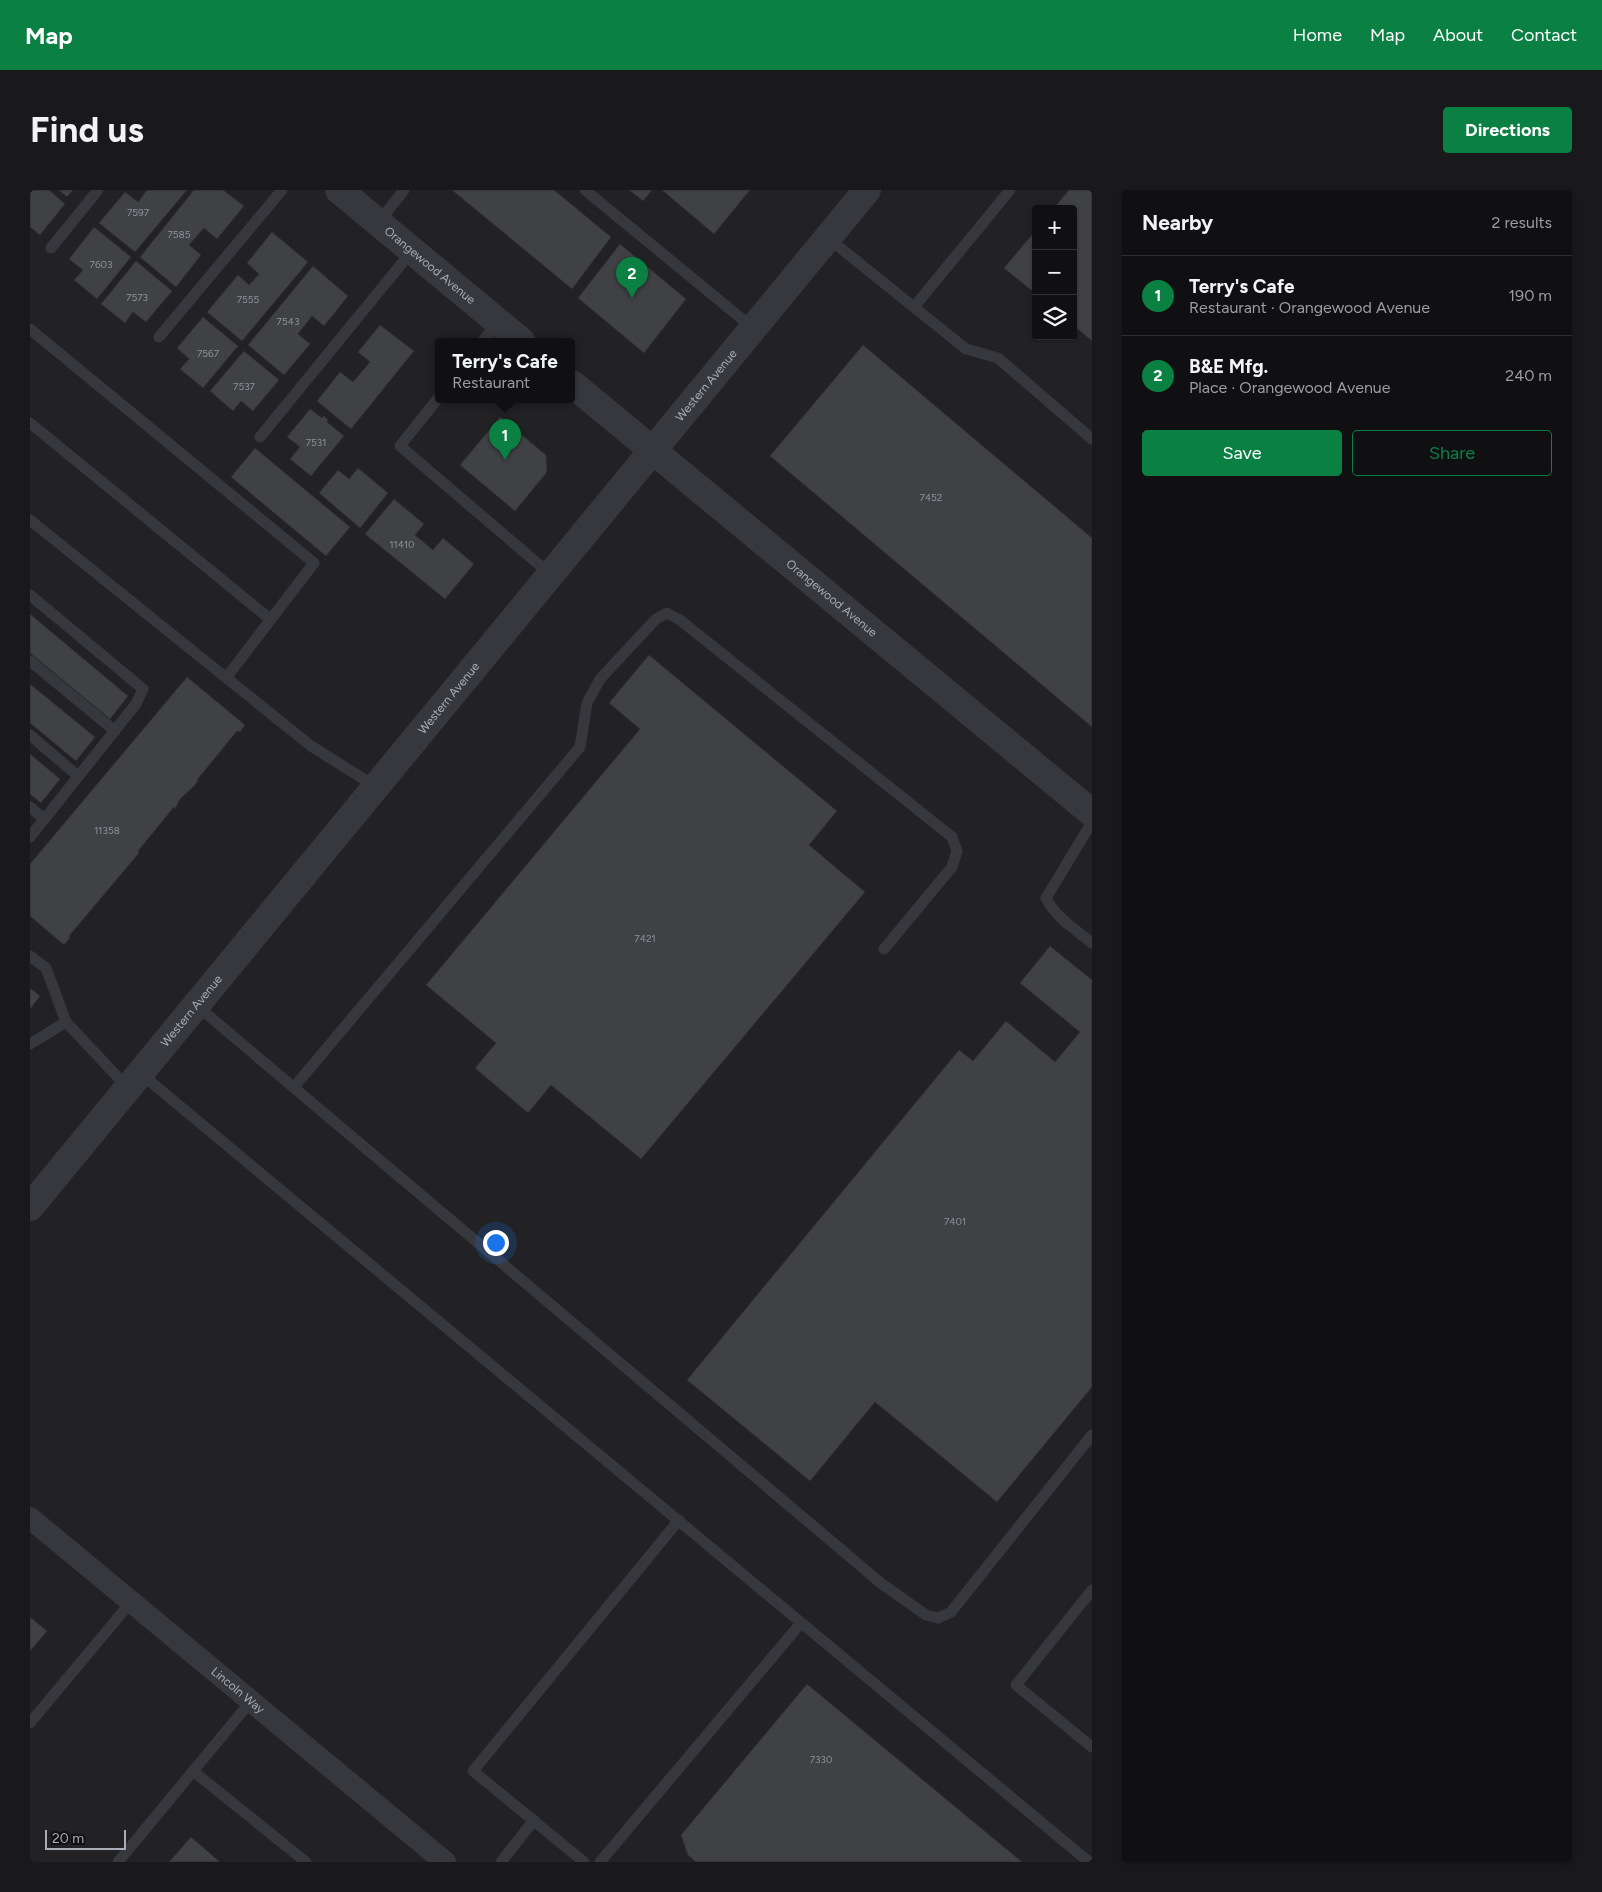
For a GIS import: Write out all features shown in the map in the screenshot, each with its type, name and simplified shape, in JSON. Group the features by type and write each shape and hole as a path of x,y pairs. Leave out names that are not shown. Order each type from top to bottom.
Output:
{"street":[{"name":"Western Avenue","path":"34,1195 134,1081 867,190"},
{"name":"Orangewood Avenue","path":"347,192 378,223 412,251 490,332 511,338"},
{"name":"Orangewood Avenue","path":"575,386 1092,813"},
{"name":"Lincoln Way","path":"30,1518 445,1862"}],"lane":[{"path":"51,248 98,190"},
{"path":"159,337 282,190"},
{"path":"378,223 404,190"},
{"path":"585,190 753,328"},
{"path":"914,307 1010,190"},
{"path":"828,238 966,348 998,358 1092,439"},
{"path":"260,436 412,251"},
{"path":"30,329 314,563 226,678"},
{"path":"435,402 400,446 550,574"},
{"path":"30,423 270,619"},
{"path":"30,520 311,746 375,786"},
{"path":"30,595 143,689 136,704 30,837"},
{"path":"294,1087 580,747 587,703 600,679 656,619 667,613 680,620 952,837 957,851 952,867 884,949"},
{"path":"30,661 114,731"},
{"path":"30,735 78,776"},
{"path":"30,807 44,819"},
{"path":"1092,822 1046,898 1057,914 1092,943"},
{"path":"30,956 46,968 66,1022 134,1081 679,1520 1089,1862"},
{"path":"196,1005 882,1584 926,1615 938,1618 951,1612 1092,1435"},
{"path":"30,1043 66,1022"},
{"path":"584,1862 473,1771 679,1520"},
{"path":"1092,1590 1016,1685 1092,1747"},
{"path":"30,1723 131,1602"},
{"path":"600,1862 802,1623"},
{"path":"118,1862 251,1702"},
{"path":"193,1771 306,1862"},
{"path":"501,1862 534,1820"}],"shaded area":[{"path":"30,190 1092,190 1092,1862 30,1862"}],"building":[{"path":"30,190 49,190 65,204 40,235 30,227"},
{"path":"59,190 73,190 67,197"},
{"path":"147,190 187,190 135,252 99,223 125,192 138,202"},
{"path":"194,190 223,190 244,206 217,239 204,228 189,245 201,255 176,287 140,257"},
{"path":"452,190 554,190 611,237 572,289"},
{"path":"629,190 652,190 643,201"},
{"path":"662,190 750,190 714,234"},
{"path":"1069,190 1092,190 1092,341 1077,328 1077,205 1056,205"},
{"path":"94,227 131,257 97,299 74,280 83,270 69,259"},
{"path":"272,232 308,262 242,341 207,312 238,275 249,285 259,274 247,263"},
{"path":"1032,235 1032,291 1004,268"},
{"path":"620,244 686,299 644,353 578,298"},
{"path":"136,261 172,291 146,322 133,312 125,323 101,304"},
{"path":"313,266 348,296 324,326 312,316 298,334 310,344 284,375 248,345"},
{"path":"203,317 238,346 203,388 180,369 189,359 177,348"},
{"path":"380,325 414,351 351,429 317,401 340,372 353,382 370,362 358,352"},
{"path":"863,345 1092,538 1092,727 770,456"},
{"path":"244,351 279,380 253,411 241,401 233,411 210,391"},
{"path":"310,409 322,418 324,416 328,420 327,422 344,436 311,476 290,459 300,447 287,437"},
{"path":"500,417 546,455 547,472 515,511 460,465"},
{"path":"255,448 350,527 326,556 231,477"},
{"path":"358,468 388,493 360,528 319,493 338,470 349,479"},
{"path":"394,499 424,524 415,535 433,550 443,538 474,564 445,599 365,534"},
{"path":"30,614 128,696 110,719 30,653"},
{"path":"649,655 837,811 809,845 865,892 641,1159 551,1085 528,1113 475,1068 496,1043 426,985 640,729 609,703"},
{"path":"187,677 245,725 240,732 237,731 194,786 180,799 175,809 174,807 138,851 139,853 69,936 70,938 64,945 30,916 30,864"},
{"path":"30,684 95,737 76,761 30,723"},
{"path":"30,754 60,779 41,803 30,794"},
{"path":"1050,946 1092,980 1092,1387 997,1502 875,1402 810,1481 687,1380 959,1050 973,1061 1006,1021 1055,1062 1080,1032 1020,983"},
{"path":"30,988 40,996 30,1009"},
{"path":"30,1617 47,1631 30,1651"},
{"path":"807,1684 1022,1862 696,1862 688,1855 681,1835"},
{"path":"191,1837 220,1862 169,1862"}],"place":[{"name":"B&E Mfg.","path":"632,298"},
{"name":"Terry's Cafe","path":"505,460"}]}
